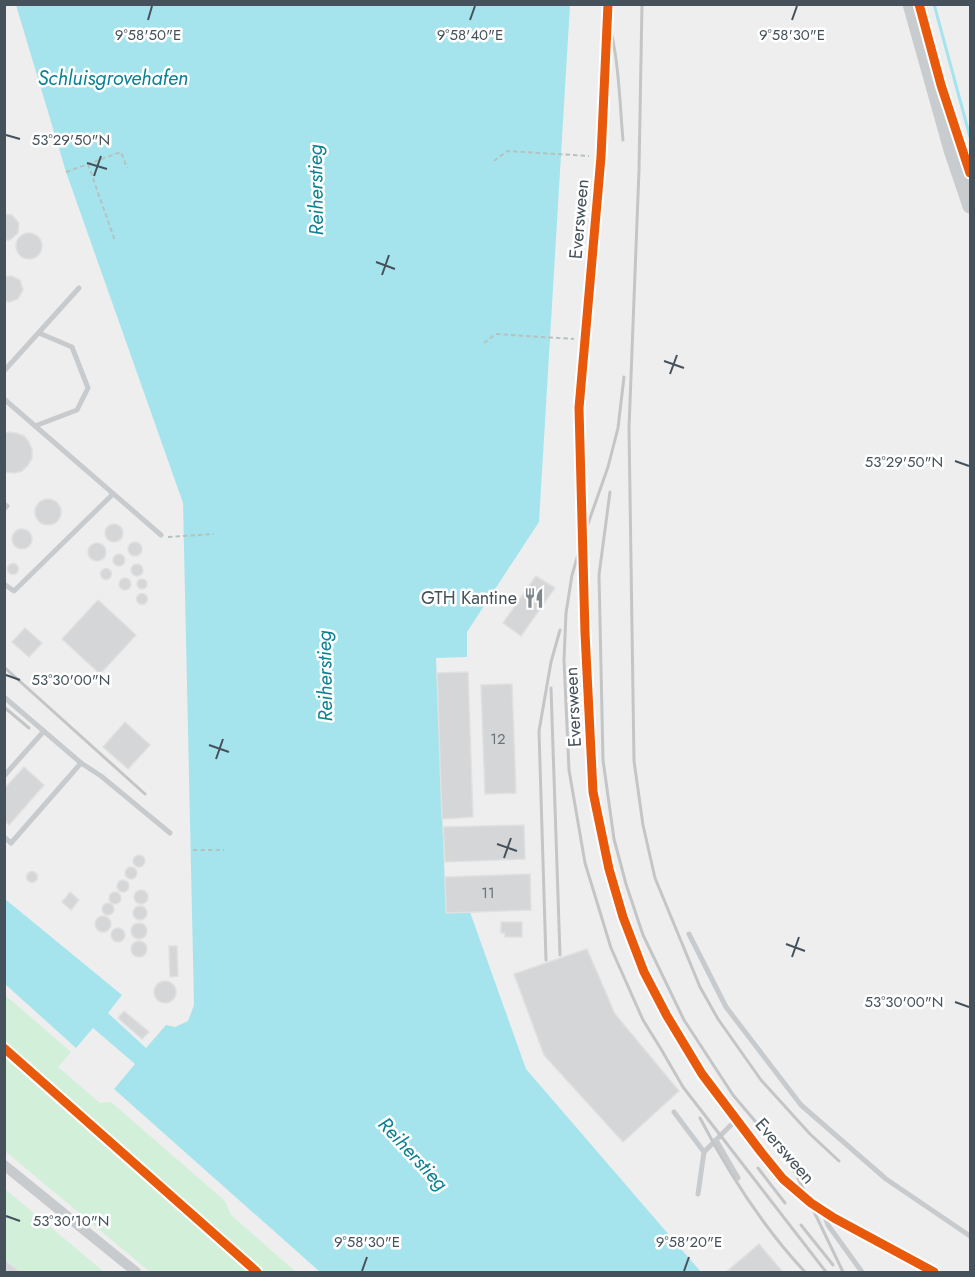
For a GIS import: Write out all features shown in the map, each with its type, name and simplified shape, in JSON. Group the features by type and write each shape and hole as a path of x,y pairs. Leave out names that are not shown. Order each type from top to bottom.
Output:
{"main road":[{"path":"910,4 951,150 970,206"}],"street":[{"name":"Eversween","path":"608,4 601,157 579,408 593,792 600,835 620,908 644,972 702,1074 783,1179 823,1212 934,1272"},
{"path":"4,1165 136,1272"}],"lane":[{"path":"4,371 79,288"},
{"path":"35,426 77,410 88,388 72,347 39,333"},
{"path":"4,399 161,536"},
{"path":"4,584 14,591 113,494"},
{"path":"4,504 7,506 4,509"},
{"path":"4,697 81,763 101,776 170,833"},
{"path":"4,776 44,731"},
{"path":"4,837 11,843 81,763"},
{"path":"689,934 726,1007 801,1105 886,1179 970,1236"},
{"path":"674,1112 704,1152"},
{"path":"699,1194 704,1152 737,1119"},
{"path":"716,1140 738,1178"},
{"path":"823,1212 828,1225 862,1272"}],"path":[{"path":"494,161 507,151 601,157"},
{"path":"66,172 121,152 127,168"},
{"path":"88,164 115,241"},
{"path":"484,343 496,334 585,340"},
{"path":"171,537 213,534"},
{"path":"193,850 224,850"}],"green space":[{"path":"5,995 71,1052 58,1067 100,1103 111,1102 225,1201 231,1215 296,1272 263,1272 5,1043"},
{"path":"4,1053 251,1272 150,1272 5,1151"},
{"path":"5,1189 104,1272 5,1272"}],"water":[{"path":"16,5 570,5 539,522 467,632 467,657 436,658 446,913 470,912 526,1069 701,1272 320,1272 114,1089 135,1064 93,1028 76,1048 5,984 5,899 122,995 108,1013 146,1048 166,1025 175,1027 188,1021 194,1005 183,503 66,172"}],"building":[{"path":"4,214 12,215 19,223 18,233 10,240 4,240"},
{"path":"29,233 38,237 42,246 38,255 29,259 20,255 16,246 20,237"},
{"path":"11,276 20,280 23,290 18,299 9,302 4,301 4,277"},
{"path":"8,432 24,436 32,450 32,458 28,465 22,471 15,473 4,472 4,434"},
{"path":"48,499 57,503 61,512 57,521 48,525 39,521 35,512 39,503"},
{"path":"114,524 120,527 123,533 120,539 114,542 108,539 105,533 108,527"},
{"path":"22,529 29,532 32,539 29,546 22,549 15,546 12,539 15,532"},
{"path":"132,542 138,542 142,549 138,556 132,556 128,552 128,546"},
{"path":"93,543 101,543 106,548 104,559 93,561 88,556 88,548"},
{"path":"119,554 125,560 119,566 113,560"},
{"path":"13,564 17,565 17,573 13,574 9,573 8,569 9,565"},
{"path":"139,564 143,570 139,576 135,576 131,568"},
{"path":"106,569 110,570 110,578 106,579 102,578 101,574 102,570"},
{"path":"536,576 555,588 521,636 503,623"},
{"path":"127,578 131,584 127,590 123,590 119,582"},
{"path":"142,579 146,580 146,588 142,589 138,588 137,584 138,580"},
{"path":"142,593 148,599 142,605 136,599"},
{"path":"98,600 136,635 100,674 62,639"},
{"path":"25,628 42,643 29,657 12,642"},
{"path":"468,672 473,817 442,819 437,673"},
{"path":"512,684 516,793 485,794 481,685"},
{"path":"125,722 150,745 128,769 103,747"},
{"path":"24,767 44,785 9,825 4,820 4,789"},
{"path":"524,825 525,859 445,862 443,827"},
{"path":"141,855 145,861 141,867 137,867 133,859"},
{"path":"133,867 137,873 133,879 129,879 125,871"},
{"path":"32,872 36,873 36,881 32,882 28,881 27,877 28,873"},
{"path":"530,874 531,910 446,913 445,877"},
{"path":"125,880 129,886 125,892 121,892 117,884"},
{"path":"138,890 144,890 148,897 144,904 138,904 134,900 134,894"},
{"path":"70,892 79,900 71,910 62,902"},
{"path":"117,892 121,898 117,904 113,904 109,896"},
{"path":"110,903 114,909 110,915 106,915 102,907"},
{"path":"137,906 143,906 147,913 143,920 137,920 133,916 133,910"},
{"path":"103,916 111,924 103,932 95,924"},
{"path":"501,922 522,922 522,937 505,937 505,933 501,933"},
{"path":"139,923 147,931 139,939 131,931"},
{"path":"115,928 121,928 125,935 121,942 115,942 111,938 111,932"},
{"path":"139,941 147,949 139,957 131,949"},
{"path":"169,946 177,946 178,976 170,977"},
{"path":"587,949 615,1014 679,1091 623,1142 544,1055 514,974"},
{"path":"165,981 173,984 176,992 173,1000 165,1003 157,1000 154,992 157,984"},
{"path":"124,1011 149,1032 142,1039 118,1018"},
{"path":"759,1244 782,1271 726,1272"},
{"path":"4,1260 20,1272 4,1272"}],"waterway":[{"path":"934,4 970,137"}],"railway":[{"path":"603,4 615,54 623,140"},
{"path":"642,4 639,170 629,428 634,761 643,825 655,878 700,987 718,1019 761,1080 810,1134 839,1161"},
{"path":"624,377 618,428 608,467 572,575 566,613 564,660 569,770 585,863 611,948 643,1020 683,1087 826,1272"},
{"path":"610,492 599,575 603,760 614,839 626,884 643,935 684,1020 733,1095 777,1147 796,1174 843,1272"},
{"path":"546,960 539,731 551,662 560,630"},
{"path":"4,667 145,794"},
{"path":"551,688 560,955"},
{"path":"4,707 29,728"},
{"path":"700,1118 747,1199 805,1272"},
{"path":"758,1168 785,1203"},
{"path":"801,1225 833,1265"}],"cycle path":[{"path":"608,4 601,157 579,408 585,633 593,792 609,869 623,917 644,972 667,1016 702,1074 761,1152 783,1179 811,1203 834,1218 934,1272"},
{"path":"919,4 941,85 970,173"},
{"path":"4,1048 257,1272"}],"place":[{"name":"GTH Kantine","path":"534,598"}],"water label":[{"name":"Schluisgrovehafen","path":"113,78"},
{"name":"Reiherstieg","path":"316,190"},
{"name":"Reiherstieg","path":"325,676"},
{"name":"Reiherstieg","path":"413,1154"}]}
